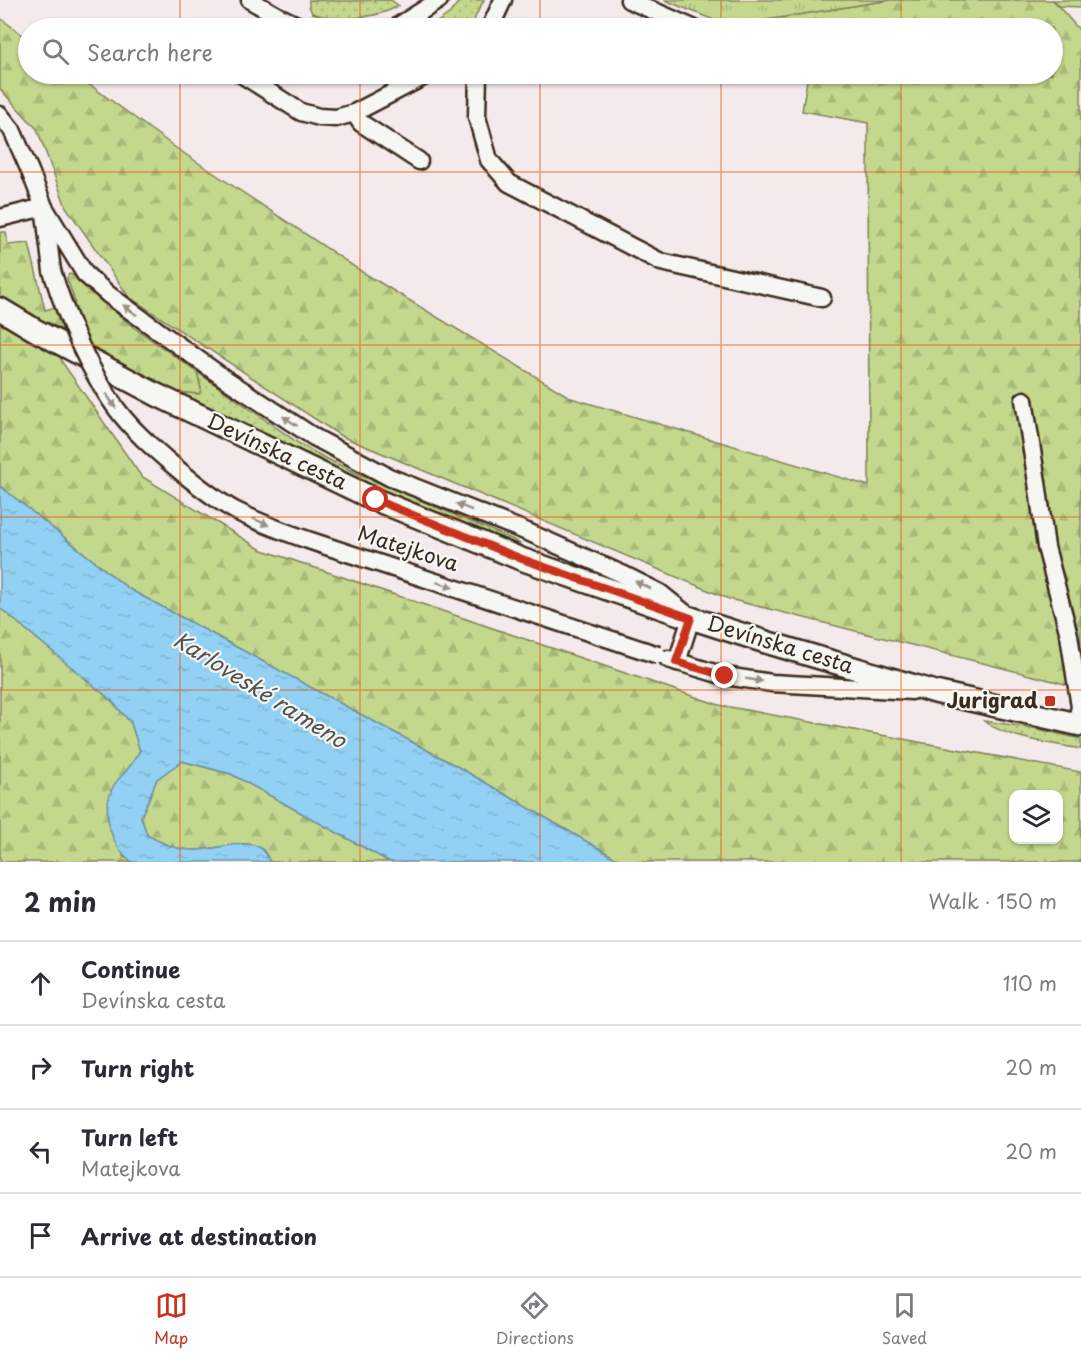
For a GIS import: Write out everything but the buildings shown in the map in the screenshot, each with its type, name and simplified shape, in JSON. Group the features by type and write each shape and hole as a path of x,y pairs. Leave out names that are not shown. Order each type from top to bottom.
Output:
{"street":[{"path":"250,0 282,18"},
{"path":"411,18 439,0"},
{"path":"495,18 503,0"},
{"path":"629,0 670,18"},
{"path":"257,84 301,112 336,118 354,113 410,84"},
{"path":"478,84 477,117 489,160 509,183 661,262 822,298"},
{"path":"354,113 361,123 419,161"},
{"name":"Matejkova","path":"0,115 12,130 44,207 85,274 118,301 224,378 314,437 388,477 530,533 632,579 660,593 691,618"},
{"path":"0,218 44,207"},
{"name":"Matejkova","path":"44,207 52,272 61,299 98,380 117,409 138,434 197,486 236,511 278,530 676,662 725,676 772,683 935,692"},
{"name":"Devínska cesta","path":"0,309 157,395 376,500 522,559 769,643 935,692 1078,724"},
{"path":"1024,400 1046,547 1069,635 1080,707 1078,724"},
{"path":"676,662 691,618"}],"green space":[{"path":"309,0 391,0 399,6 379,14 356,18 333,18 312,13"},
{"path":"460,0 484,0 475,18 443,18"},
{"path":"664,0 890,0 779,18 709,18"},
{"path":"890,0 1053,0 1081,32 1081,688 729,599 341,436 129,297 66,207 37,129 0,89 0,18 18,32 18,84 89,84 176,148 364,273 571,398 869,486 868,123 802,111 806,84 1063,84 1063,18 779,18"},
{"path":"1053,0 1081,0 1081,7 1059,6"},
{"path":"0,232 6,232 8,245 29,243 45,310 75,302 67,278 69,274 74,275 78,281 133,327 197,372 201,389 199,394 177,392 104,355 50,323 62,362 141,476 260,549 719,705 1081,772 1081,862 622,862 460,768 129,589 0,486"},
{"path":"197,372 300,444 323,457 516,541 520,545 446,518 348,475 177,392 199,394 201,389"},
{"path":"0,608 111,700 131,723 140,751 128,769 123,856 132,862 0,862"},
{"path":"984,721 1033,728 1081,739 1081,749 1017,736"},
{"path":"181,761 231,774 390,862 270,862 263,850 249,844 188,850 159,841 147,835 141,817 157,779"}],"water":[{"name":"Karloveské rameno","path":"0,486 129,589 460,768 622,862 390,862 231,774 182,761 157,779 141,817 147,835 170,846 188,850 249,844 263,850 270,862 132,862 118,847 108,816 108,805 114,785 140,751 131,723 111,700 0,608"}],"place":[{"name":"Jurigrad","path":"1050,701"}],"route":[{"path":"376,500 522,559 691,618 676,662 725,676"}]}
